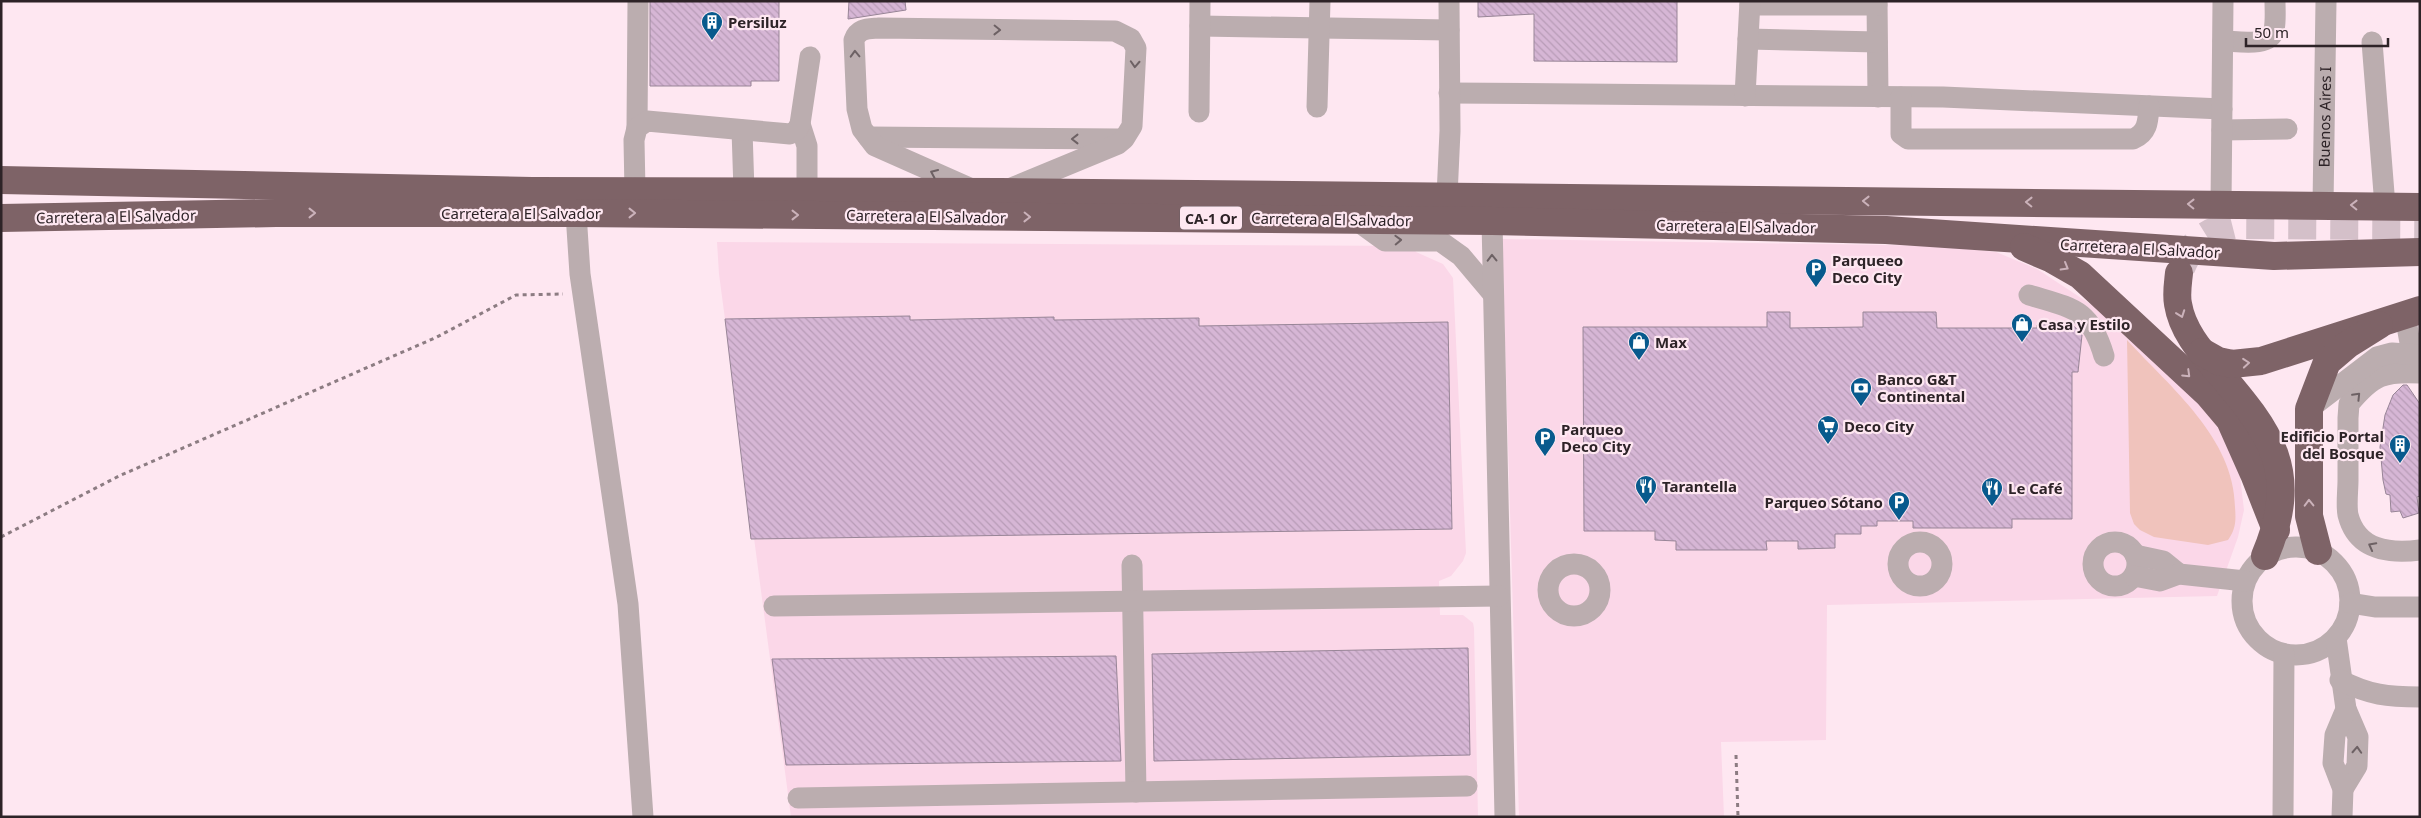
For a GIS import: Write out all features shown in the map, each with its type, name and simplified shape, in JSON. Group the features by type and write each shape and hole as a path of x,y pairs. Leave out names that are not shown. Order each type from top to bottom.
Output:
{"highway":[{"name":"Carretera a El Salvador","path":"1,180 635,191 990,192 2420,206"},
{"path":"1,194 87,194 249,185"},
{"name":"Carretera a El Salvador","path":"1,218 276,213 576,213 1492,221 1876,230 2005,240 2274,256 2420,252"},
{"path":"1,236 276,213"},
{"path":"2005,240 2052,259 2080,275 2208,394 2233,427 2276,530"},
{"path":"2179,274 2177,292 2180,313 2200,351 2246,404 2270,442 2278,464 2281,506 2276,530 2264,556"},
{"path":"2200,351 2218,361 2247,364 2413,313"},
{"path":"2318,551 2309,516 2310,409 2327,362 2347,345 2379,325"}],"street":[{"path":"635,191 634,140 637,128 638,1"},
{"path":"1199,112 1200,1"},
{"path":"1317,107 1320,1"},
{"path":"1447,196 1449,1"},
{"path":"2221,204 2223,1"},
{"path":"2223,41 2264,42 2274,31 2275,1"},
{"name":"Buenos Aires I","path":"2324,205 2326,1"},
{"path":"1746,96 1750,3 1877,3 1878,97"},
{"path":"1200,26 1449,30"},
{"path":"864,29 1115,31 1131,39 1136,48 1132,126 1124,139 1118,144 990,192 874,146 868,137 862,129 857,109 854,40 856,34 864,29"},
{"path":"1748,40 1877,42"},
{"path":"2372,42 2385,206"},
{"path":"637,128 647,121 790,134 797,130 800,124 810,57"},
{"path":"1449,93 1901,97 2149,106 2287,130"},
{"path":"1901,97 1901,134 1908,140 2133,139 2141,136 2146,130 2149,106"},
{"path":"800,124 807,146 807,192"},
{"path":"742,130 744,192"},
{"path":"868,137 1124,139"},
{"path":"576,213 580,274 628,604 643,817"},
{"path":"1356,220 1386,241 1440,241 1460,256 1493,294"},
{"path":"1492,221 1505,817"},
{"path":"2029,295 2071,307 2088,319 2099,336 2104,356"},
{"path":"2413,313 2417,361"},
{"path":"2310,409 2377,357 2392,353 2417,361"},
{"path":"2417,361 2393,372 2378,376 2350,404 2348,514 2356,531 2365,542 2381,550 2404,552 2420,550"},
{"path":"2135,554 2137,569 2134,576 2123,585 2108,585 2097,577 2092,563 2098,549 2110,542 2125,544 2135,554 2163,562 2179,574"},
{"path":"2300,546 2318,551 2331,559 2342,572 2349,587 2349,616 2336,638 2325,648 2312,653 2284,654 2267,647 2253,635 2244,618 2242,600 2245,581 2253,567 2264,556 2281,548 2300,546"},
{"path":"1132,565 1136,792"},
{"path":"2134,576 2160,581 2179,574 2245,581"},
{"path":"774,606 1499,596"},
{"path":"2350,603 2375,607 2417,605"},
{"path":"2336,638 2340,680 2346,709 2358,737 2356,766 2343,789 2342,817"},
{"path":"2283,817 2284,654"},
{"path":"2340,680 2363,691 2382,696 2420,697"},
{"path":"798,798 1467,786"}],"path":[{"path":"1,537 119,476 437,337 516,295 584,294"},
{"path":"1736,755 1738,817"}],"shaded area":[{"name":"Deco City","path":"1502,239 1944,246 1996,252 2037,269 2104,313 2218,422 2238,459 2244,510 2238,537 2217,596 1827,605 1826,740 1721,742 1724,817 1519,817"},
{"path":"717,242 1413,246 1416,252 1443,264 1453,278 1466,553 1463,561 1451,576 1439,581 1440,615 1463,615 1473,623 1474,628 1478,817 791,817 719,274"},
{"path":"2127,340 2197,416 2212,436 2224,459 2232,482 2235,512 2234,528 2228,540 2208,545 2154,537 2140,530 2134,524 2130,513"}],"building":[{"name":"Persiluz","path":"650,1 779,1 779,81 751,81 751,86 650,86"},
{"path":"849,1 905,1 906,10 848,19"},
{"path":"1478,1 1677,1 1677,62 1534,61 1534,14 1478,17"},
{"name":"Deco City","path":"1767,312 1790,312 1790,328 1863,327 1863,312 1936,312 1937,328 2037,328 2037,325 2072,324 2082,335 2078,372 2072,372 2072,519 2012,519 2012,528 1913,528 1913,521 1877,521 1877,526 1861,526 1861,534 1835,534 1835,548 1798,549 1798,541 1766,541 1767,550 1676,550 1676,541 1655,540 1655,531 1584,531 1583,327 1767,327"},
{"path":"910,316 910,320 1054,317 1054,320 1199,318 1199,326 1448,322 1452,529 751,539 725,319"},
{"name":"Edificio Portal del Bosque","path":"2403,385 2407,385 2420,404 2420,496 2417,497 2419,513 2403,518 2400,511 2391,512 2390,495 2386,494 2383,480 2380,447 2385,415 2393,395"},
{"path":"1468,648 1470,755 1154,761 1152,654"},
{"path":"1116,656 1121,761 786,765 772,659"}],"tunnel":[{"path":"2181,268 2190,251 2201,239 2215,231 2233,225 2420,226"}],"place":[{"name":"Persiluz","path":"712,41"},
{"name":"Parqueeo Deco City","path":"1816,288"},
{"name":"Casa y Estilo","path":"2022,343"},
{"name":"Max","path":"1639,361"},
{"name":"Banco G&T Continental","path":"1861,407"},
{"name":"Deco City","path":"1828,445"},
{"name":"Parqueo Deco City","path":"1545,457"},
{"name":"Edificio Portal del Bosque","path":"2400,464"},
{"name":"Tarantella","path":"1646,505"},
{"name":"Le Café","path":"1992,507"},
{"name":"Parqueo Sótano","path":"1899,521"}]}
